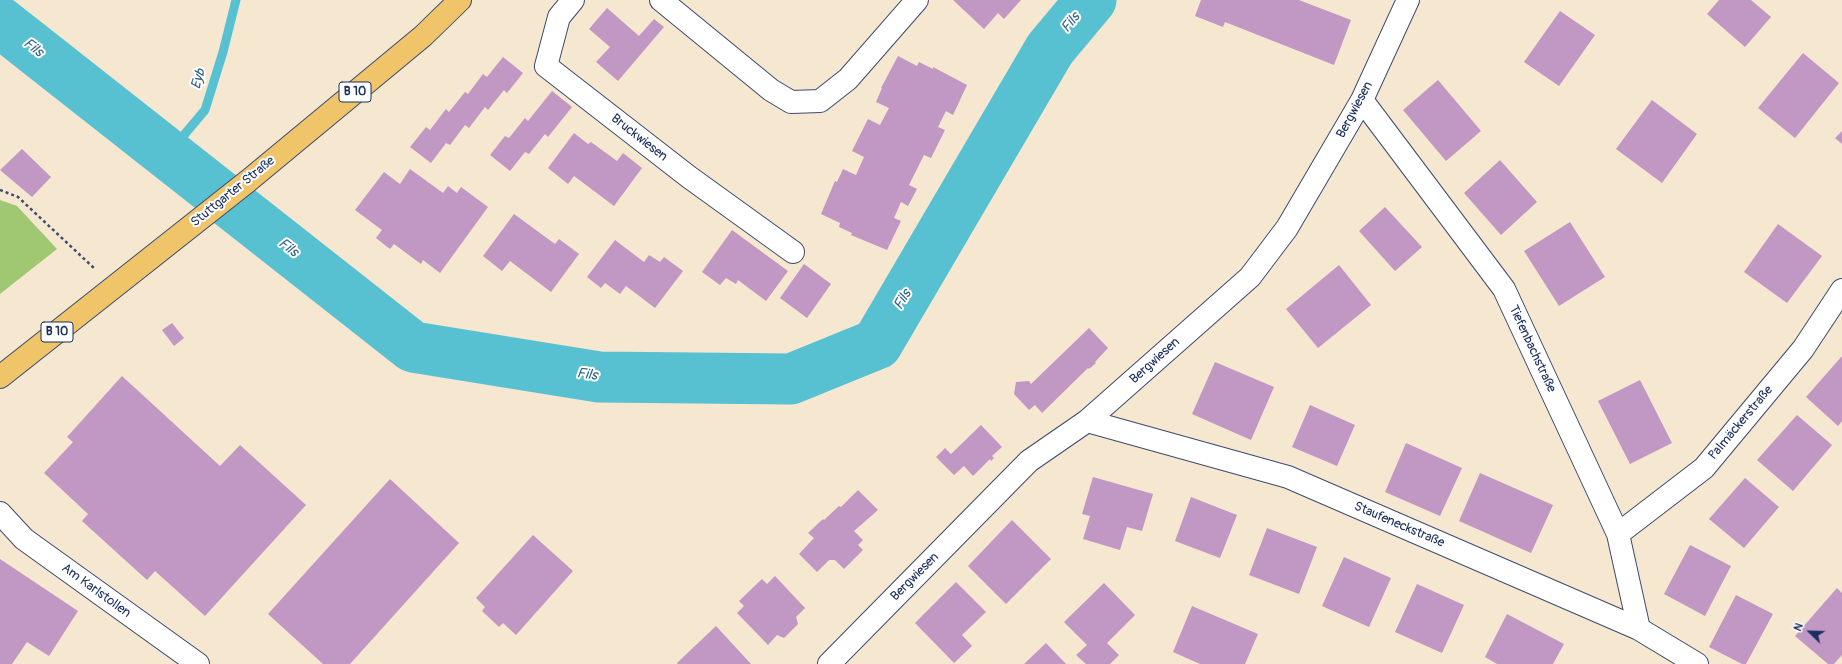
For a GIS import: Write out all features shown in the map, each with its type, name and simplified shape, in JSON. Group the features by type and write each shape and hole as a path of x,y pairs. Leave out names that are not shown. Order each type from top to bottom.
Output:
{"main road":[{"name":"Stuttgarter Straße","path":"0,377 248,181 423,36 460,0"}],"street":[{"name":"Bruckwiesen","path":"573,0 559,17 546,66 689,177 793,252"},
{"path":"661,0 771,90 792,102 820,101 848,79 917,0"},
{"name":"Bergwiesen","path":"829,664 1029,461 1087,421 1250,277 1288,228 1362,100 1408,0"},
{"name":"Tiefenbachstraße","path":"1362,100 1504,289 1618,534 1639,629"},
{"name":"Palmäckerstraße","path":"1618,534 1704,468 1803,349 1842,290"},
{"name":"Staufeneckstraße","path":"1087,421 1288,477 1639,629 1697,664"},
{"name":"Am Karlstollen","path":"0,513 24,539 197,664"}],"path":[{"path":"0,190 18,197 114,287"}],"green space":[{"path":"0,200 17,206 57,249 0,294"}],"building":[{"path":"953,0 1021,0 1004,19 998,13 984,29"},
{"path":"1201,0 1299,0 1351,20 1334,65 1225,22 1223,27 1195,16"},
{"path":"1719,0 1751,0 1771,17 1745,47 1707,14"},
{"path":"607,8 639,36 654,19 664,27 618,81 596,62 610,47 589,29"},
{"path":"1560,11 1595,35 1559,86 1524,62"},
{"path":"1803,53 1839,83 1795,138 1758,108"},
{"path":"898,56 917,66 919,62 933,69 933,67 967,85 953,115 946,111 938,127 945,130 931,158 924,155 909,185 917,189 908,206 901,202 894,218 901,221 887,250 851,235 852,233 839,227 840,223 821,214 835,181 837,182 843,169 856,175 864,157 852,151 868,119 880,125 889,108 876,102 881,88"},
{"path":"503,57 523,73 507,93 504,90 488,110 485,107 469,128 465,125 450,145 446,143 431,163 410,147 426,127 430,130 446,109 449,112 465,92 468,94 483,74 487,77"},
{"path":"1438,80 1481,131 1446,161 1403,110"},
{"path":"552,91 572,107 548,137 545,134 529,154 525,152 510,171 490,155 505,136 509,138 525,118 528,121"},
{"path":"1652,100 1697,134 1662,183 1616,149"},
{"path":"1842,131 1842,144 1835,138"},
{"path":"574,133 588,144 591,142 617,161 623,153 642,168 614,206 574,176 568,184 548,168"},
{"path":"22,149 51,177 32,197 0,170"},
{"path":"1500,160 1537,202 1501,235 1464,193"},
{"path":"410,169 443,193 448,186 457,193 461,187 488,207 440,273 423,260 421,264 394,244 390,249 376,238 382,230 355,210 384,172 400,184"},
{"path":"1385,207 1422,247 1395,271 1359,231"},
{"path":"514,214 555,244 559,239 579,254 551,292 510,261 502,271 483,256"},
{"path":"1570,222 1605,277 1559,306 1524,251"},
{"path":"1778,224 1822,256 1787,303 1744,272"},
{"path":"732,230 788,271 766,301 738,280 736,284 726,278 720,285 702,272"},
{"path":"615,240 644,262 649,255 660,262 664,257 683,271 655,308 626,286 620,294 605,283 601,288 587,277"},
{"path":"804,264 831,284 807,318 780,298"},
{"path":"1339,265 1371,305 1318,348 1286,309"},
{"path":"172,323 184,338 174,346 162,330"},
{"path":"1089,328 1108,348 1095,362 1096,363 1089,369 1088,368 1042,413 1035,405 1029,410 1014,394 1016,382 1029,381 1031,384"},
{"path":"1842,356 1842,421 1838,426 1806,397"},
{"path":"1215,362 1274,387 1251,440 1192,414"},
{"path":"122,376 220,466 240,445 306,505 205,616 155,571 147,580 82,521 88,514 44,473 73,442 67,437"},
{"path":"1640,380 1672,443 1630,464 1598,401"},
{"path":"1310,405 1355,425 1337,466 1292,447"},
{"path":"1797,415 1832,445 1793,491 1757,460"},
{"path":"981,425 1002,447 992,456 994,458 991,461 990,459 973,476 964,466 954,475 936,457 945,448 951,454"},
{"path":"1406,443 1462,468 1440,516 1385,492"},
{"path":"1480,473 1553,505 1531,553 1459,521"},
{"path":"1093,477 1153,494 1142,531 1127,527 1120,550 1083,539 1090,516 1082,514"},
{"path":"1745,478 1779,507 1744,548 1709,519"},
{"path":"390,479 459,543 350,664 323,664 268,614"},
{"path":"858,490 878,510 854,531 863,540 858,545 863,550 844,569 835,560 829,560 817,572 799,554 814,538 808,533 839,506 841,507"},
{"path":"1191,497 1237,515 1220,558 1175,541"},
{"path":"1012,520 1051,559 1006,604 968,566"},
{"path":"1267,528 1317,547 1299,594 1249,575"},
{"path":"533,535 573,571 516,635 503,623 499,627 482,611 485,607 476,598"},
{"path":"1690,545 1731,566 1705,616 1664,594"},
{"path":"1344,557 1391,578 1369,627 1322,606"},
{"path":"0,559 78,611 49,656 27,642 12,664 0,664"},
{"path":"775,576 805,608 796,617 798,624 784,638 777,635 768,645 737,613 744,606 739,601 762,579 767,584"},
{"path":"956,582 986,612 962,635 972,646 954,663 915,623"},
{"path":"1104,583 1135,615 1107,643 1119,655 1110,664 1086,664 1076,655 1087,645 1064,622"},
{"path":"1417,584 1464,605 1442,653 1395,632"},
{"path":"1837,588 1842,593 1842,655 1834,664 1828,664 1795,636"},
{"path":"1736,595 1773,614 1746,664 1742,664 1709,647"},
{"path":"1192,606 1258,634 1245,664 1200,664 1173,652"},
{"path":"1507,614 1564,644 1553,664 1497,664 1485,657"},
{"path":"716,626 751,664 677,663"},
{"path":"1046,643 1066,664 1024,664"}],"waterway":[{"name":"Eyb","path":"168,154 205,110 223,52 236,0"},
{"name":"Fils","path":"0,22 413,347 599,377 791,379 877,344 1050,49 1091,0"}]}
